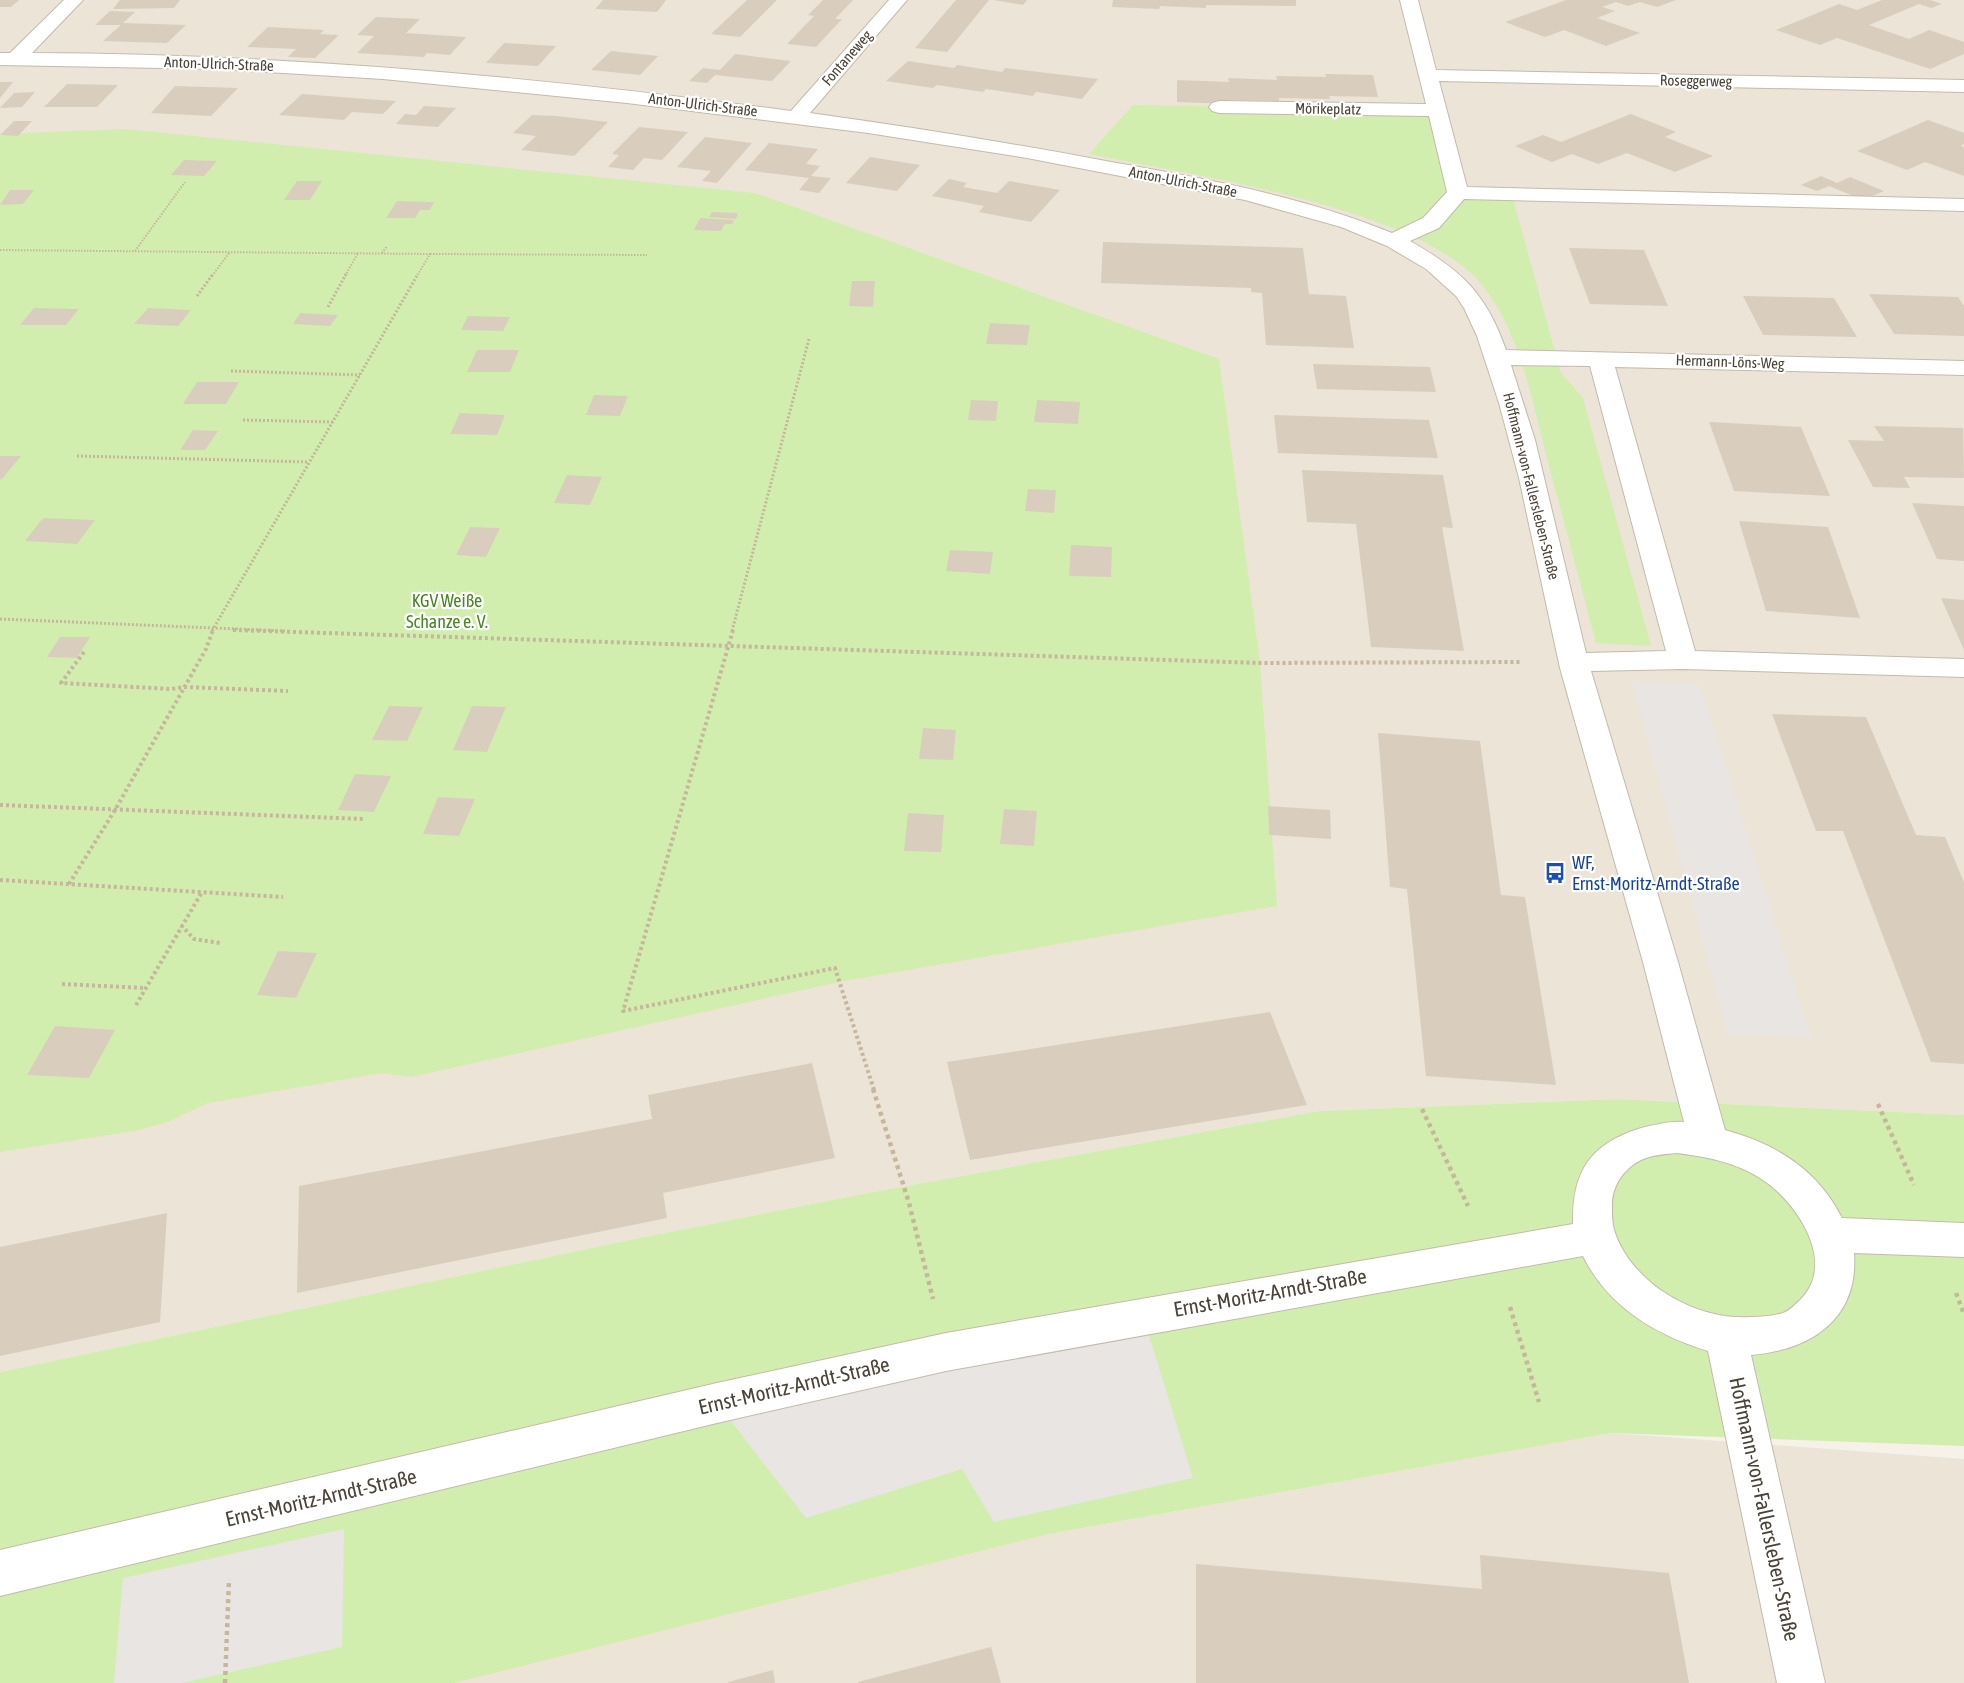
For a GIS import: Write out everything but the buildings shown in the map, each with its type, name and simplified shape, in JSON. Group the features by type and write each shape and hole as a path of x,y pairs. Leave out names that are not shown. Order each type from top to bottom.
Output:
{"street":[{"path":"8,58 74,0"},
{"name":"Fontaneweg","path":"797,116 898,0"},
{"path":"1409,0 1458,193"},
{"name":"Anton-Ulrich-Straße","path":"8,58 221,63 370,72 602,93 797,116 954,138 1219,189 1332,218 1393,241"},
{"name":"Roseggerweg","path":"1428,75 1964,86"},
{"name":"Mörikeplatz","path":"1219,107 1438,110"},
{"path":"1393,241 1431,223 1458,193 1964,205"},
{"name":"Hoffmann-von-Fallersleben-Straße","path":"1393,241 1430,261 1461,287 1481,317 1514,406 1574,662 1639,885 1708,1140"},
{"name":"Hermann-Löns-Weg","path":"1496,357 1964,368"},
{"path":"1599,358 1683,660"},
{"path":"1574,662 1683,660 1964,668"},
{"path":"1677,1137 1708,1140 1747,1152 1783,1174 1812,1201 1830,1234 1836,1263 1832,1290 1816,1312 1793,1329 1762,1336 1726,1336 1691,1327 1658,1311 1630,1290 1608,1264 1595,1237 1590,1211 1594,1187 1606,1166 1624,1151 1649,1141 1677,1137"},
{"path":"1830,1234 1964,1240"},
{"name":"Ernst-Moritz-Arndt-Straße","path":"0,1573 232,1520 717,1403 946,1352 1595,1237"},
{"name":"Hoffmann-von-Fallersleben-Straße","path":"1726,1336 1802,1683"}],"path":[{"path":"135,252 185,182"},
{"path":"382,253 387,246"},
{"path":"0,250 647,255"},
{"path":"197,296 229,252"},
{"path":"328,307 358,253"},
{"path":"69,884 115,810 206,649 213,629 430,254"},
{"path":"809,339 729,644 623,1011 835,968 909,1203 946,1352"},
{"path":"231,371 360,375"},
{"path":"243,420 333,423"},
{"path":"77,456 310,462"},
{"path":"0,619 213,629 1260,663 1574,662"},
{"path":"84,652 61,683 171,689 184,687 288,691"},
{"path":"0,805 364,819"},
{"path":"0,880 283,897"},
{"path":"136,1005 202,892"},
{"path":"181,925 194,939 220,943"},
{"path":"62,984 145,988"},
{"path":"1878,1104 1918,1194"},
{"path":"1422,1109 1467,1204"},
{"path":"1956,1292 1964,1314"},
{"path":"1510,1307 1539,1402"},
{"path":"225,1683 232,1520"}],"shaded area":[{"path":"0,0 1964,0 1964,1115 1617,1099 1319,1111 873,1192 629,1240 0,1372"},
{"path":"1632,682 1700,685 1811,1038 1728,1034"},
{"path":"1143,1316 1193,1478 994,1522 962,1469 806,1518 717,1403"},
{"path":"1611,1433 1964,1459 1964,1683 455,1683 1049,1534"},
{"path":"344,1529 342,1647 182,1683 114,1683 123,1578"}],"green space":[{"path":"1133,105 1438,110 1458,193 1512,195 1561,373 1583,398 1651,646 1596,643 1524,369 1507,326 1483,286 1453,259 1409,235 1357,215 1300,198 1240,184 1089,154"},
{"name":"KGV Weiße Schanze e. V.","path":"125,129 755,193 1219,359 1260,663 1277,906 839,982 411,1077 382,1073 208,1103 168,1122 134,1131 0,1152 0,134"},
{"path":"1617,1099 1964,1115 1964,1446 1611,1433 1049,1534 455,1683 0,1683 0,1372 629,1240 873,1192 1319,1111"}],"place":[{"name":"WF, Ernst-Moritz-Arndt-Straße","path":"1555,873"}]}
